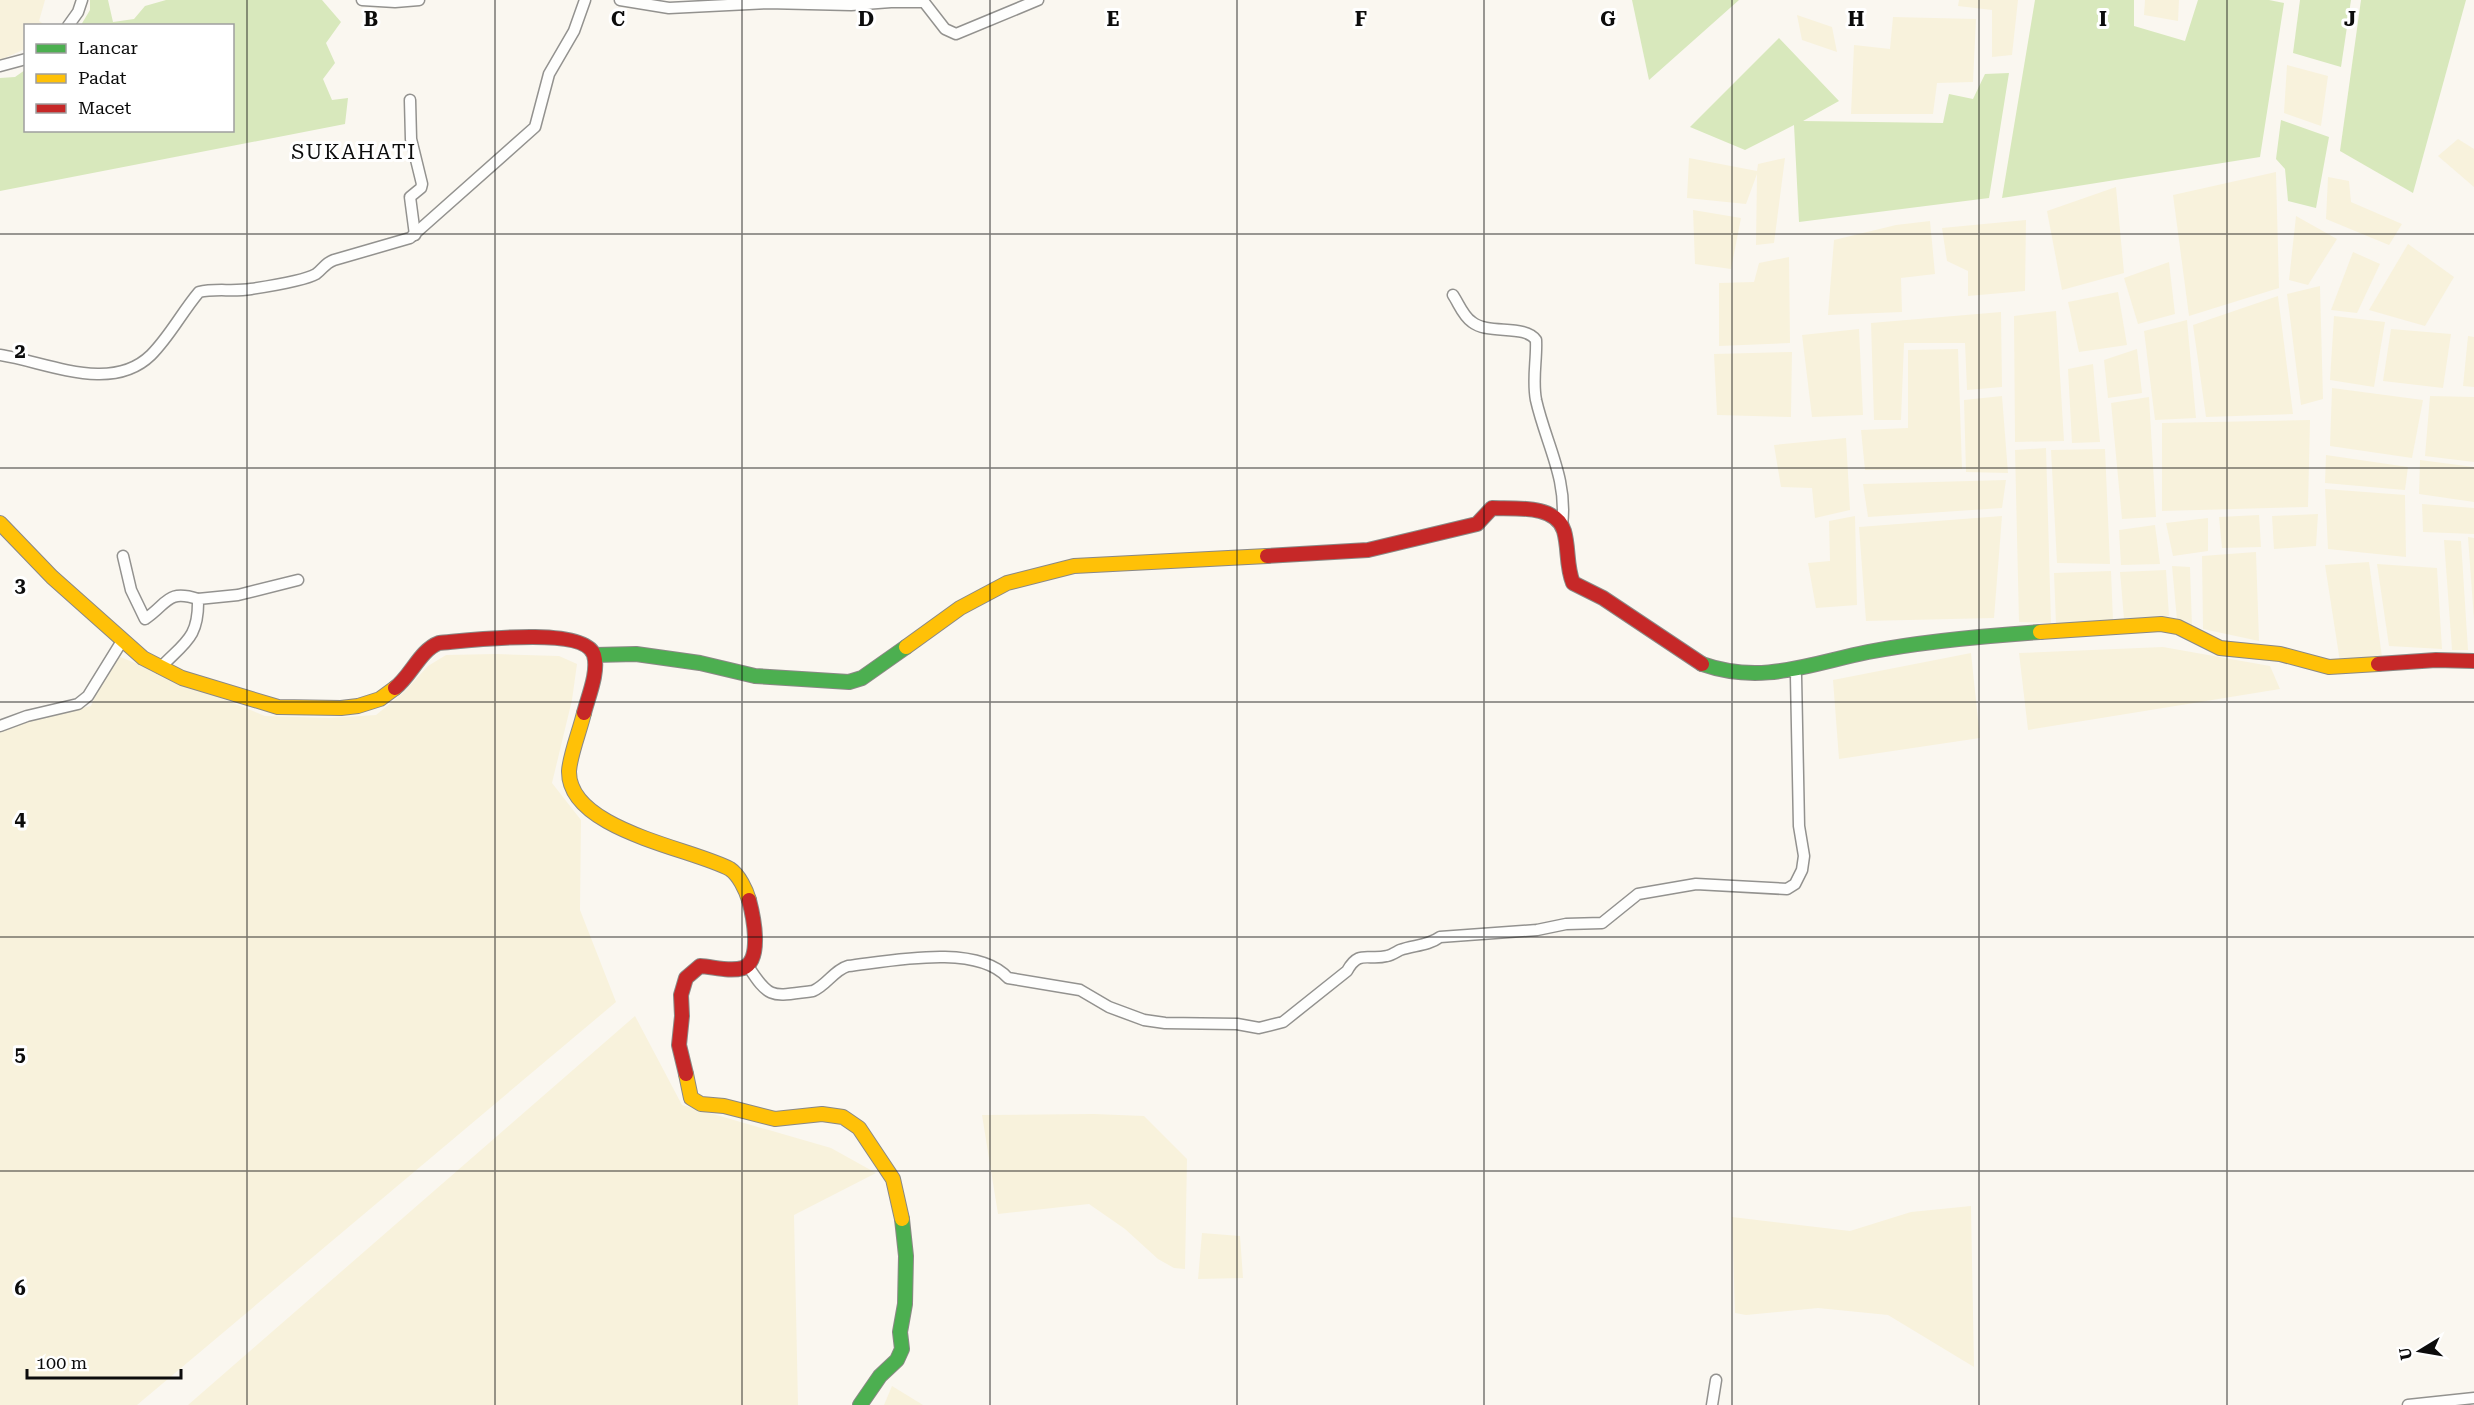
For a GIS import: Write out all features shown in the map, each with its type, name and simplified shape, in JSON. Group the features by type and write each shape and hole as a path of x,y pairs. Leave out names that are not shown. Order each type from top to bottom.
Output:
{"street":[{"path":"69,24 78,12 82,0"},
{"path":"362,0 395,2 419,0"},
{"path":"0,355 93,374 111,374 131,369 150,356 173,329 199,292 250,290 316,274 326,262 391,245 414,235 535,127 549,74 574,31 585,0"},
{"path":"620,0 669,8 767,3 851,5 924,2 945,29 956,34 1038,0"},
{"path":"0,66 24,60"},
{"path":"410,100 411,139 422,184 421,188 410,197 414,235"},
{"path":"1453,295 1467,317 1476,325 1530,333 1536,340 1534,385 1540,416 1562,482 1564,500 1562,525 1569,573 1575,585 1604,598 1695,660 1710,667 1742,674 1767,674 1912,645 2030,632 2161,624 2178,627 2220,648 2280,654 2329,667 2436,660 2474,661"},
{"path":"0,523 52,577 122,642 160,668 196,682 278,707 341,708 358,706 380,699 403,682 431,646 439,643 520,638 576,639 599,655 636,654 680,660 755,676 849,682 861,678 960,608 1007,583 1074,566 1368,550 1477,524 1492,508 1547,512 1558,519 1562,525"},
{"path":"123,556 131,590 145,619 161,608 171,597 177,595 198,599 238,595 298,580"},
{"path":"160,668 193,633 197,625 198,599"},
{"path":"0,726 27,716 78,705 88,696 122,642"},
{"path":"599,655 568,772 576,794 610,825 731,870 742,884 751,903 755,934 751,971 764,990 771,994 819,988 842,968 848,966 954,956 1000,969 1008,978 1080,990 1109,1007 1144,1020 1165,1023 1237,1024 1259,1028 1282,1022 1347,971 1352,961 1363,956 1388,956 1401,950 1434,942 1440,937 1536,930 1566,924 1602,923 1638,894 1652,890 1695,884 1787,889 1795,884 1802,870 1804,856 1799,826 1796,676 1793,670"},
{"path":"751,971 739,968 700,966 683,984 679,1045 691,1098 702,1104 724,1106 775,1119 822,1114 850,1120 859,1128 895,1182 906,1219 905,1304 902,1310 903,1327 900,1332 902,1349 897,1360 880,1376 860,1405"},
{"path":"1712,1405 1716,1380"},
{"path":"2408,1405 2474,1398"}],"shaded area":[{"path":"0,0 45,0 39,21 44,24 24,24 24,49 0,60"},
{"path":"1959,0 2018,0 2012,55 1992,57 1992,10 1958,6"},
{"path":"2145,0 2179,0 2178,21 2144,15"},
{"path":"1797,15 1832,27 1837,52 1802,40"},
{"path":"1893,17 1976,19 1973,82 1937,83 1933,114 1851,114 1854,45 1890,49"},
{"path":"2287,65 2328,76 2321,126 2284,113"},
{"path":"2458,139 2474,149 2474,187 2438,156"},
{"path":"1689,158 1757,171 1758,164 1785,158 1774,243 1756,245 1757,174 1746,204 1687,198"},
{"path":"2276,172 2279,288 2189,316 2173,195"},
{"path":"2328,177 2349,181 2351,202 2402,224 2389,245 2326,219"},
{"path":"2116,187 2124,273 2062,290 2047,211"},
{"path":"1693,210 1741,218 1731,269 1695,264"},
{"path":"2296,216 2337,239 2308,285 2289,280"},
{"path":"2026,220 2025,291 1968,296 1968,271 1947,261 1942,228"},
{"path":"1930,221 1935,274 1901,278 1902,312 1828,315 1834,240 1896,225"},
{"path":"2408,244 2454,277 2425,326 2369,310"},
{"path":"2353,252 2380,264 2357,313 2331,310"},
{"path":"1789,257 1790,343 1719,346 1719,283 1754,282 1759,263"},
{"path":"2169,262 2175,314 2138,324 2124,278"},
{"path":"2320,286 2323,399 2301,405 2287,294"},
{"path":"2118,292 2127,345 2079,352 2068,302"},
{"path":"2278,296 2293,414 2206,417 2193,325"},
{"path":"2056,311 2064,441 2015,442 2014,316"},
{"path":"2001,312 2002,387 1967,390 1965,343 1904,343 1901,420 1874,420 1871,323"},
{"path":"2334,316 2385,322 2374,387 2330,380"},
{"path":"2187,320 2196,418 2155,420 2144,331"},
{"path":"1859,329 1863,415 1812,417 1802,335"},
{"path":"2391,329 2451,334 2443,388 2383,381"},
{"path":"2468,336 2474,337 2474,387 2463,386"},
{"path":"1958,349 1962,469 1865,470 1861,430 1908,428 1908,350"},
{"path":"2137,349 2142,393 2108,398 2104,360"},
{"path":"1792,352 1791,417 1717,415 1714,354"},
{"path":"2093,364 2100,442 2072,443 2068,369"},
{"path":"2332,388 2423,400 2412,458 2330,446"},
{"path":"2002,396 2008,473 1966,472 1964,400"},
{"path":"2430,396 2474,397 2474,462 2425,456"},
{"path":"2149,397 2156,517 2122,519 2111,403"},
{"path":"2310,420 2308,507 2162,511 2162,423"},
{"path":"1846,438 1850,510 1815,518 1812,488 1781,487 1774,445"},
{"path":"2046,448 2051,623 2019,622 2015,450"},
{"path":"2105,449 2110,564 2057,563 2051,450"},
{"path":"2326,455 2408,467 2405,490 2325,483"},
{"path":"2420,460 2474,467 2474,502 2419,494"},
{"path":"2006,480 2002,508 1868,517 1863,484"},
{"path":"2325,489 2405,495 2406,557 2328,549"},
{"path":"2422,504 2474,508 2474,534 2423,532"},
{"path":"2318,514 2316,546 2274,549 2272,516"},
{"path":"2259,515 2261,547 2222,548 2219,517"},
{"path":"1855,516 1857,605 1816,608 1808,563 1830,561 1829,521"},
{"path":"2002,516 1994,618 1866,621 1859,527"},
{"path":"2208,518 2208,551 2173,556 2166,523"},
{"path":"2155,525 2160,564 2121,565 2119,530"},
{"path":"2468,537 2474,538 2474,620"},
{"path":"2444,540 2461,541 2468,650 2452,650"},
{"path":"2256,552 2259,641 2203,629 2202,556"},
{"path":"2369,562 2382,657 2340,662 2325,565"},
{"path":"2377,564 2437,568 2442,649 2389,646"},
{"path":"2172,566 2190,567 2192,627 2177,620"},
{"path":"2166,570 2169,616 2124,619 2120,572"},
{"path":"2111,571 2113,621 2056,624 2054,573"},
{"path":"2163,647 2270,666 2280,689 2028,730 2019,653"},
{"path":"1971,653 1980,738 1839,759 1833,680"},
{"path":"113,654 265,716 329,718 376,715 403,693 428,666 446,655 559,656 577,664 572,700 552,783 581,820 580,910 616,1002 137,1405 0,1405 0,723 91,706"},
{"path":"635,1016 682,1105 831,1148 876,1173 794,1215 798,1405 188,1405"},
{"path":"982,1115 1144,1116 1187,1159 1185,1269 1174,1268 1158,1259 1125,1229 1089,1204 998,1214"},
{"path":"1971,1206 1974,1367 1888,1315 1818,1308 1746,1315 1735,1313 1732,1217 1850,1231 1911,1212"},
{"path":"1202,1233 1240,1236 1243,1278 1198,1279"},
{"path":"892,1386 923,1405 884,1405"}],"green space":[{"path":"90,0 108,0 113,22 134,19 145,6 166,0 322,0 341,22 326,43 335,63 323,79 332,100 348,98 345,124 0,191 0,78 15,77 24,71 24,132 234,132 234,24 82,24 90,10"},
{"path":"1632,0 1739,0 1649,80"},
{"path":"2035,0 2134,0 2134,26 2185,41 2198,0 2269,0 2284,3 2260,157 2002,198"},
{"path":"2300,0 2351,0 2341,67 2293,53"},
{"path":"2361,0 2466,0 2413,193 2340,151"},
{"path":"1779,38 1839,101 1803,121 1943,123 1949,94 1973,99 1985,74 2009,73 1989,198 1799,222 1794,125 1745,150 1690,127"},
{"path":"2281,120 2329,137 2316,208 2288,201 2285,169 2276,159"}],"traffic: fast":[{"path":"1702,664 1724,670 1765,673 1910,645 2040,632"},
{"path":"595,655 636,654 700,663 755,676 849,682 862,678 906,647"},
{"path":"860,1405 880,1376 897,1360 902,1349 900,1332 905,1304 906,1256 902,1219"}],"traffic: slow":[{"path":"0,523 52,577 143,658 182,678 278,707 358,706 380,699 395,688"},
{"path":"906,647 960,608 1007,583 1074,566 1267,556"},
{"path":"2040,632 2161,624 2178,627 2220,648 2280,654 2329,667 2378,664"},
{"path":"584,713 569,771 574,791 588,808 609,822 634,834 730,869 742,883 749,900"},
{"path":"686,1074 691,1098 701,1104 724,1106 775,1119 822,1114 843,1117 859,1128 893,1179 902,1219"}],"traffic: jam":[{"path":"1267,556 1368,550 1477,524 1492,508 1544,512 1560,522 1564,531 1573,583 1603,598 1702,664"},
{"path":"395,688 426,651 439,643 497,638 548,637 570,640 586,646 594,655 594,677 584,713"},
{"path":"2378,664 2436,660 2474,661"},
{"path":"686,1074 679,1045 682,1016 681,995 686,978 700,966 733,970 743,968 749,963 755,947 753,916 749,900"}],"district":[{"name":"SUKAHATI","path":"354,152"}]}
